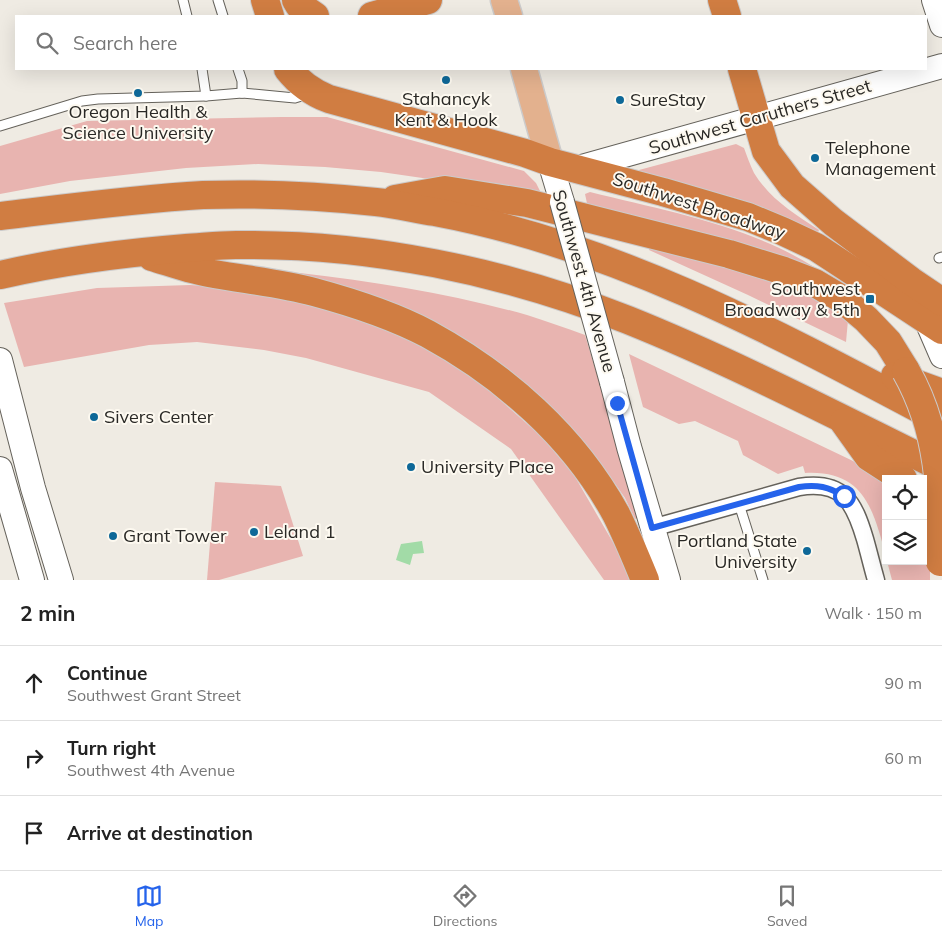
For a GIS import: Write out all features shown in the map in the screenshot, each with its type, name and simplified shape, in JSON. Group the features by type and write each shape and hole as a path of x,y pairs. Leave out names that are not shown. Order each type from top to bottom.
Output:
{"highway":[{"path":"265,0 270,15"},
{"path":"296,0 299,5 314,15"},
{"path":"376,15 428,0"},
{"path":"722,0 726,15"},
{"path":"289,70 308,94 525,153 550,162"},
{"path":"742,70 766,151 780,172 792,186 833,222 911,281 937,318"},
{"name":"Southwest Broadway","path":"550,162 578,168 748,218 782,230 824,252 937,318"},
{"path":"378,202 445,190 527,203 729,254 784,271 842,299 866,319 888,342 918,395 936,452 942,509 940,571"},
{"path":"0,216 109,203 204,195 248,194 378,202 484,222 539,237 629,268 725,310 845,369 942,421"},
{"path":"0,229 109,203"},
{"path":"0,275 36,267 134,252 235,245 329,248 418,260 486,275 546,292 626,320 701,352 942,468"},
{"path":"134,252 212,274 270,282 314,292 388,316 426,333 466,356 520,397 549,424 588,470 616,514 645,580"},
{"path":"845,369 879,369 942,393"},
{"path":"842,419 870,457 897,475"},
{"path":"927,495 942,508"}],"main road":[{"path":"504,0 509,15"},
{"path":"934,0 942,25"},
{"name":"Southwest Caruthers Street","path":"578,168 942,66"},
{"name":"Southwest 4th Avenue","path":"524,70 668,580"},
{"path":"937,318 942,356"},
{"path":"0,360 27,515 32,580"},
{"path":"0,469 27,515 61,580"}],"street":[{"path":"652,528 811,485 823,486 834,490 850,500 856,512 876,580"}],"lane":[{"path":"183,0 188,15"},
{"path":"218,0 223,15"},
{"path":"202,70 206,96"},
{"path":"238,70 242,81 242,93"},
{"path":"0,126 82,101 242,93 296,98 308,94"},
{"path":"739,504 763,580"}],"shaded area":[{"path":"327,117 524,171 536,183 544,199 457,183 381,172 258,164 186,168 70,181 0,194 0,146 87,121"},
{"path":"736,144 744,148 754,173 767,191 792,212 819,230 818,232 736,198 639,172 639,170"},
{"path":"590,192 677,213 734,230 788,252 814,267 814,271 588,208 585,194"},
{"path":"651,245 764,277 811,295 848,320 846,342 649,250"},
{"path":"300,273 357,280 471,301 527,315 585,335 640,517 635,519 625,498 602,465 547,405 299,281"},
{"path":"190,285 235,288 301,300 385,328 430,351 481,383 542,437 574,475 622,558 630,580 604,580 511,449 429,392 306,358 264,350 197,342 149,345 24,367 4,303 97,288"},
{"path":"629,354 851,460 882,477 882,543 870,508 863,496 841,478 825,474 805,473 803,466 778,474 743,455 738,441 695,421 679,424 643,407"},
{"path":"215,482 281,486 303,556 219,580 207,580"},
{"path":"927,508 930,510 930,580 892,580 888,565 927,565"},
{"path":"422,541 424,553 413,554 410,565 396,560 401,544"}],"place":[{"name":"Stahancyk Kent & Hook","path":"446,80"},
{"name":"Oregon Health & Science University","path":"138,93"},
{"name":"SureStay","path":"620,100"},
{"name":"Telephone Management","path":"815,158"},
{"name":"Southwest Broadway & 5th","path":"870,299"},
{"name":"Sivers Center","path":"94,417"},
{"name":"University Place","path":"411,467"},
{"name":"Leland 1","path":"254,532"},
{"name":"Grant Tower","path":"113,536"},
{"name":"Portland State University","path":"807,551"}],"route":[{"path":"617,403 652,528 811,485 823,486 844,496"}]}
